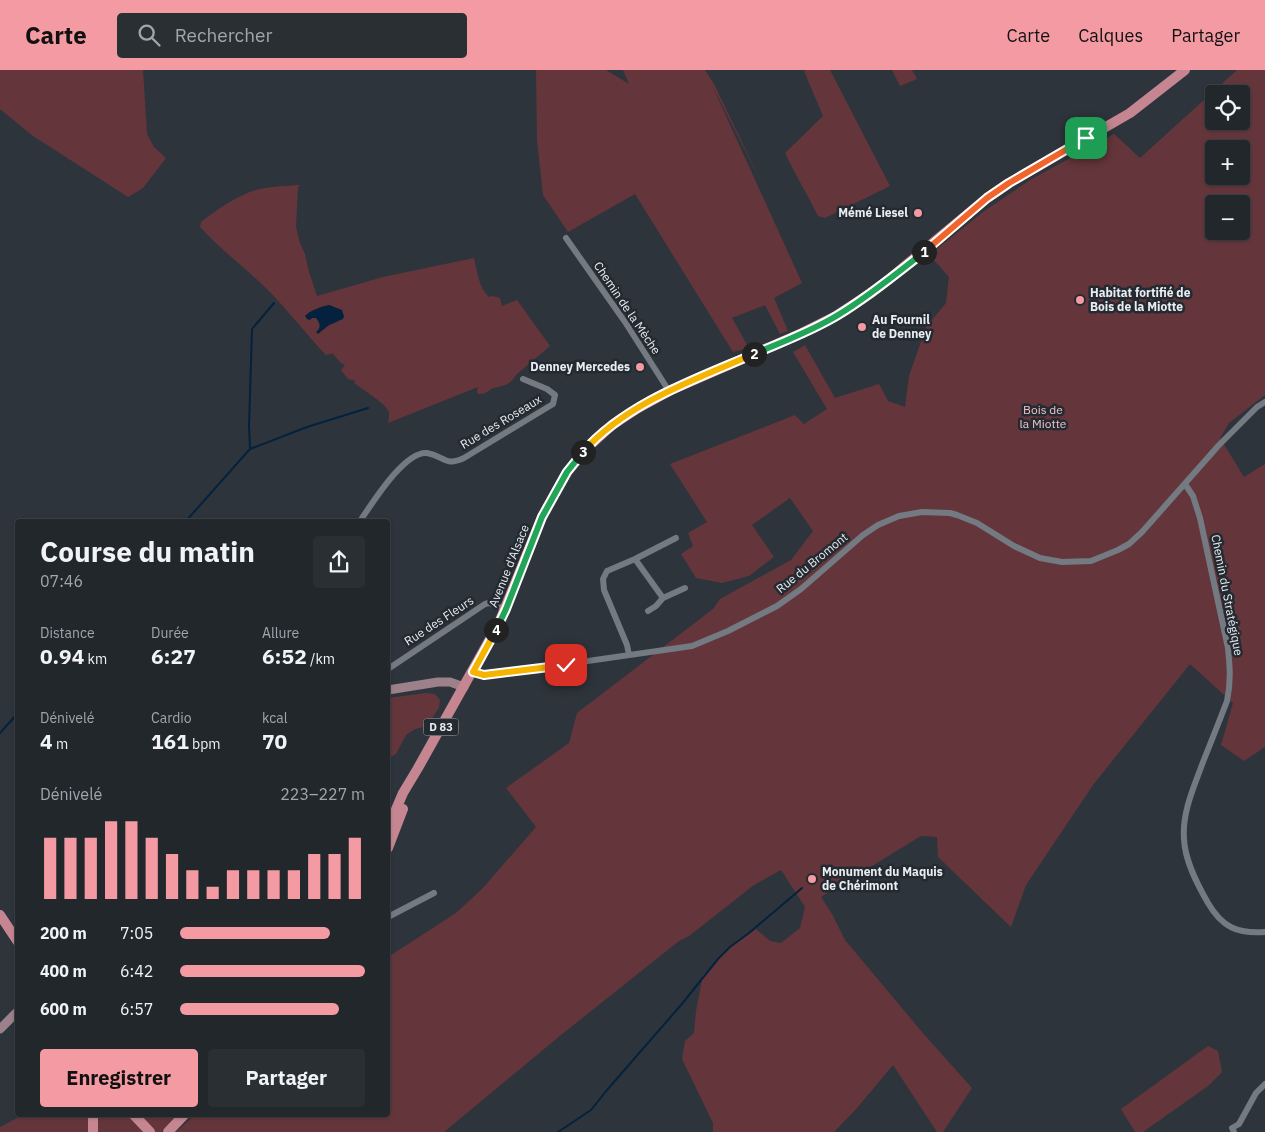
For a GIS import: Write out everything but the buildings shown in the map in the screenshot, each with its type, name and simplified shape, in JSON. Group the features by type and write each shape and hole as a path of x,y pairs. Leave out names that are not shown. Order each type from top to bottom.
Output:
{"main road":[{"name":"Avenue d'Alsace","path":"390,823 403,793 500,623 542,517 567,472 589,446 612,425 669,391 793,337 836,316 888,280 987,198 1009,183 1130,113 1185,70"},
{"name":"Avenue d'Alsace","path":"390,843 418,768"},
{"path":"0,915 15,938"},
{"path":"93,1117 93,1132"},
{"path":"136,1117 150,1132"},
{"path":"165,1131 176,1117"},
{"path":"165,1131 181,1117"}],"street":[{"name":"Chemin de la Mèche","path":"566,238 625,322 669,391"},
{"name":"Rue des Roseaux","path":"361,519 387,482 404,463 416,455 426,453 455,462 553,404 555,395 547,389 523,379"},
{"name":"Rue du Bromont","path":"473,672 484,675 498,674 692,646 728,632 778,606 801,589 863,535 878,525 899,516 922,512 950,513 984,527 1014,546 1040,558 1062,562 1090,561 1129,544 1142,532 1219,445 1257,407 1265,402"},
{"name":"Chemin du Stratégique","path":"1185,484 1193,496 1200,518 1228,648 1230,669 1230,687 1227,701 1194,786 1186,812 1184,830 1186,851 1188,861 1205,896 1219,918 1225,924 1238,930 1265,932"},
{"path":"629,655 627,645 604,590 603,579 607,571 676,538"},
{"path":"635,559 663,598"},
{"path":"648,611 663,598 685,588"},
{"name":"Rue des Fleurs","path":"390,667 485,604 489,603 506,609"},
{"path":"390,690 438,682 450,682 464,687"},
{"path":"390,916 434,893"},
{"path":"0,1029 15,1014"},
{"path":"1225,1132 1233,1130 1239,1124 1256,1093 1265,1084"}],"green space":[{"path":"0,70 143,70 147,134 154,147 166,158 143,188 128,197 33,136 0,109"},
{"path":"536,70 606,70 629,84 623,70 705,70 714,84 762,184 711,83 802,283 774,298 788,331 780,334 765,305 732,318 749,348 733,352 635,194 568,232 543,195 537,140"},
{"path":"830,70 890,186 825,218 818,216 785,153 823,116 804,71"},
{"path":"892,70 912,70 917,79 900,86"},
{"name":"Bois de la Miotte","path":"1237,70 1265,70 1265,395 1229,423 1220,438 1244,477 1265,464 1265,747 1244,761 1221,745 1233,703 1190,664 1093,785 1026,885 1011,927 938,857 937,837 921,836 821,897 845,940 972,1088 943,1132 937,1132 893,1065 834,1132 713,1132 713,1123 682,1059 685,1041 694,1033 703,975 727,949 756,929 770,941 781,943 800,928 805,907 781,870 754,885 689,936 679,941 444,1132 176,1132 193,1117 390,1117 390,956 456,913 482,889 536,827 506,788 569,743 577,713 713,609 720,599 791,560 813,531 790,498 752,525 774,557 749,576 722,583 696,578 681,554 693,546 688,533 707,522 670,464 795,415 804,424 827,409 793,352 805,345 835,398 879,384 888,401 905,407 909,376 926,327 946,303 949,277 933,259 932,253 983,212 1030,180 1114,134 1140,158 1205,99 1205,130 1250,130 1250,85 1220,85"},
{"path":"300,185 298,187 296,227 317,296 383,277 474,258 479,279 489,297 500,298 502,306 517,300 550,346 507,384 482,394 478,394 478,387 388,423 388,410 354,383 356,381 348,379 341,370 345,365 332,353 326,355 265,287 200,227 201,222 207,217 227,203 249,192 273,187","holes":["323,306 337,322 318,333 319,322 308,313"]},
{"path":"426,693 435,694 440,700 439,708 427,726 415,729 406,735 396,754 390,758 390,698"},
{"path":"1208,1046 1218,1051 1222,1072 1208,1086 1143,1132 1135,1132 1121,1109"},
{"path":"19,1117 184,1117 161,1132 0,1132 0,1127"}],"water":[{"path":"329,305 342,310 343,319 329,325 318,334 316,332 320,325 316,318 310,320 305,316"}],"waterway":[{"path":"250,448 252,329 274,303"},
{"path":"188,519 250,449 307,427 368,408"},
{"path":"0,733 15,716"},
{"path":"558,1132 591,1110 718,959 802,888"}],"place":[{"name":"Mémé Liesel","path":"918,213"},
{"name":"Habitat fortifié de Bois de la Miotte","path":"1080,300"},
{"name":"Au Fournil de Denney","path":"862,327"},
{"name":"Denney Mercedes","path":"640,367"},
{"name":"Monument du Maquis de Chérimont","path":"812,879"}],"route":[{"path":"566,665 498,674 484,675 473,672 500,623 542,517 567,472 589,446 612,425 669,391 802,333 836,316 871,293 924,252 987,198 1086,138"}]}
